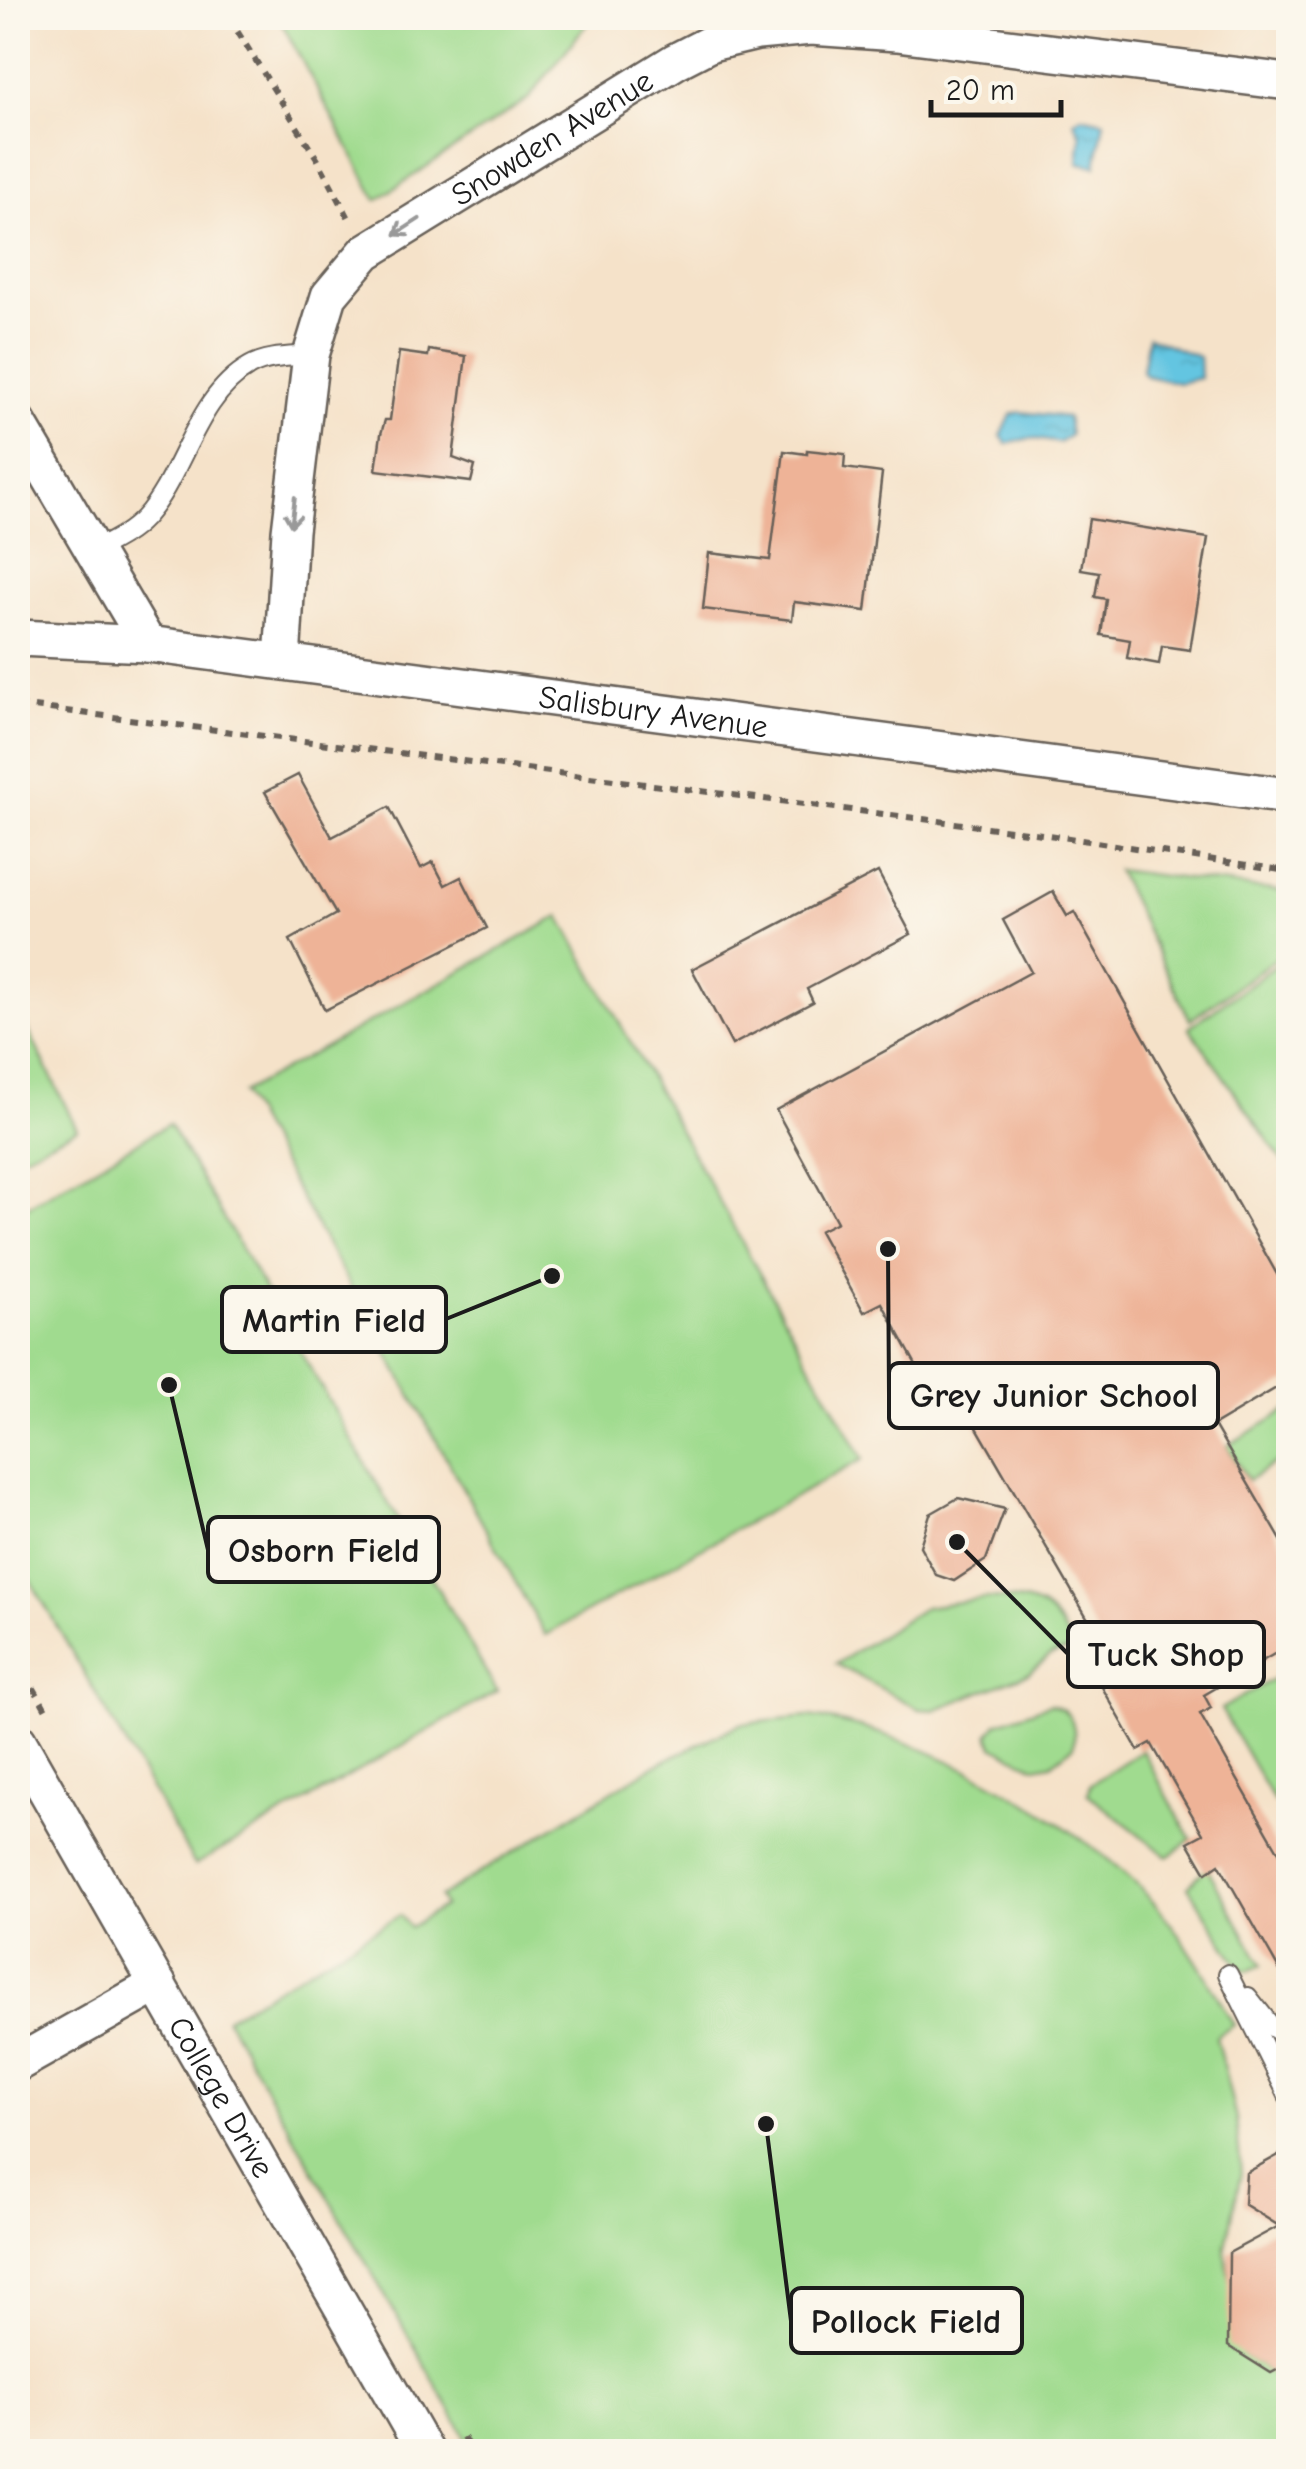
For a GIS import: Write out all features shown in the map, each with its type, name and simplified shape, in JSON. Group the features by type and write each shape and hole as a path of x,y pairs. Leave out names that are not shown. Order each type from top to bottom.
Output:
{"street":[{"name":"Snowden Avenue","path":"282,661 290,531 311,355 329,296 366,252 676,61 712,44 757,32 810,27 897,33 1288,82"},
{"path":"18,423 148,644"},
{"name":"Salisbury Avenue","path":"18,638 148,644 1288,796"},
{"name":"College Drive","path":"18,1741 425,2452"},
{"path":"18,2063 158,1984"}],"lane":[{"path":"92,552 126,534 146,516 214,402 232,382 269,359 311,355"},
{"path":"1288,2038 1272,2026 1228,1974 1288,2095"}],"path":[{"path":"229,18 318,160 366,252"},
{"path":"18,705 1042,834 1288,871"}],"green space":[{"path":"279,18 598,18 585,26 529,98 377,200"},
{"path":"1117,870 1288,892 1288,950 1190,1020"},
{"path":"560,916 863,1459 545,1635 242,1093"},
{"path":"1288,957 1288,1169 1189,1027"},
{"path":"18,1010 77,1129 18,1158"},
{"path":"169,1124 497,1691 195,1865 18,1559 18,1212"},
{"path":"1288,1410 1288,1481 1278,1462 1248,1480 1227,1446"},
{"path":"985,1598 1018,1600 1040,1607 1057,1621 1074,1649 1051,1655 1029,1673 934,1710 919,1709 836,1664 925,1607"},
{"path":"1288,1670 1288,1811 1281,1799 1274,1802 1221,1709"},
{"path":"1050,1704 1068,1715 1074,1733 1073,1747 1051,1764 1035,1767 993,1746 989,1734 997,1723"},
{"path":"808,1717 898,1740 998,1786 1046,1815 1129,1878 1159,1909 1190,1951 1234,2025 1216,2037 1236,2118 1241,2173 1225,2251 1242,2354 1271,2373 1288,2364 1288,2451 474,2451 226,2018 400,1915 410,1927 444,1906 440,1897 655,1765 740,1724"},
{"path":"1142,1750 1191,1839 1168,1857 1088,1794 1091,1784"},
{"path":"1204,1870 1209,1871 1262,1965 1247,1971 1240,1968 1188,1887"}],"water":[{"path":"1081,116 1104,121 1096,166 1078,163 1081,136 1074,121"},
{"path":"1148,337 1199,357 1200,378 1179,383 1146,376 1142,371"},
{"path":"1020,412 1067,417 1070,435 1059,443 1030,438 1007,444 1001,436 1011,415"}],"building":[{"path":"429,350 466,356 453,458 475,466 471,482 376,470 381,434 385,420 390,420 399,352 428,356"},
{"path":"807,450 845,454 844,468 882,473 866,611 794,602 792,620 703,609 709,553 770,560 784,451 807,454"},
{"path":"1089,519 1208,538 1190,650 1162,646 1159,664 1127,658 1130,640 1101,635 1106,599 1095,597 1099,572 1081,569"},
{"path":"298,775 332,837 389,807 421,868 433,862 445,885 461,877 487,928 325,1010 290,940 336,914 265,792"},
{"path":"878,872 911,934 807,989 813,1002 732,1045 692,969"},
{"path":"1053,892 1067,916 1074,912 1288,1294 1288,1381 1214,1425 1288,1552 1288,1646 1204,1695 1211,1708 1200,1714 1288,1868 1288,1985 1219,1864 1206,1873 1188,1842 1203,1834 1151,1743 1138,1750 1102,1687 1121,1676 961,1400 941,1410 882,1303 864,1312 819,1231 837,1222 776,1110 1031,972 1003,920"},
{"path":"958,1498 1005,1509 986,1560 954,1581 936,1575 920,1546 930,1514"},
{"path":"1288,2150 1288,2364 1271,2373 1228,2346 1229,2253 1279,2226 1244,2204 1246,2173"}],"place":[{"name":"Grey Junior School","path":"888,1249"},
{"name":"Martin Field","path":"552,1276"},
{"name":"Osborn Field","path":"169,1385"},
{"name":"Tuck Shop","path":"957,1542"},
{"name":"Pollock Field","path":"766,2124"}]}
